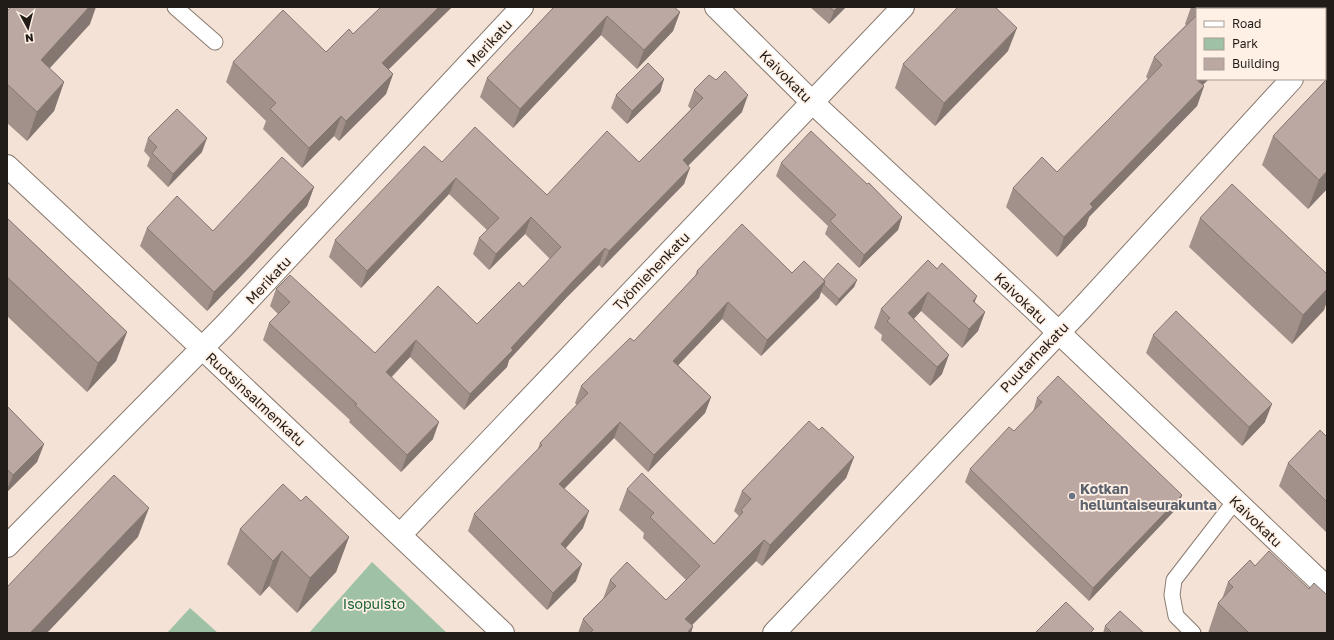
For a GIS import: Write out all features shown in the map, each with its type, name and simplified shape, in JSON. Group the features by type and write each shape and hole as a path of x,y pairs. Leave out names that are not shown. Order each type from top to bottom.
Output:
{"street":[{"name":"Merikatu","path":"7,546 203,349 522,7"},
{"name":"Kaivokatu","path":"716,7 812,102 1327,588"},
{"name":"Työmiehenkatu","path":"400,535 903,7"},
{"name":"Puutarhakatu","path":"774,633 1057,332 1089,300 1291,80"},
{"name":"Ruotsinsalmenkatu","path":"7,166 503,633"}],"lane":[{"path":"175,7 215,42"},
{"path":"1193,633 1176,616 1172,596 1174,580 1235,501"}],"green space":[{"name":"Isopuisto","path":"372,562 447,633 309,633"},
{"path":"190,608 218,633 167,633"}],"building":[{"path":"11,7 89,7 41,60 64,82 37,112 7,84 7,11"},
{"path":"381,7 439,7 382,63 393,74 346,121 341,116 309,148 270,109 276,103 233,62 283,10 326,52 349,29 353,34"},
{"path":"554,7 674,7 680,12 644,50 607,16 520,109 487,78"},
{"path":"829,7 838,7 834,11"},
{"path":"958,7 995,7 1017,28 944,103 903,64"},
{"path":"1195,7 1270,7 1269,8"},
{"path":"1196,16 1196,80 1204,86 1090,204 1093,207 1064,237 1013,188 1042,157 1057,172 1162,65 1154,57"},
{"path":"648,63 664,79 632,111 616,95"},
{"path":"725,71 748,95 683,160 690,168 609,251 605,248 511,348 513,350 470,394 416,340 386,372 439,422 407,455 355,405 357,404 269,323 290,302 276,289 290,275 375,353 438,286 477,324 519,282 523,287 561,247 531,217 496,254 479,238 499,218 456,178 367,271 335,240 424,146 442,162 475,127 547,195 607,131 639,162 703,98 694,90 709,75 716,80"},
{"path":"1327,79 1327,171 1319,180 1273,136"},
{"path":"177,109 207,138 173,174 152,153 157,147 148,138"},
{"path":"811,131 867,184 869,183 902,217 864,255 830,221 836,215 781,163"},
{"path":"282,157 314,187 249,257 214,292 147,228 177,196 213,231"},
{"path":"1232,184 1327,274 1327,289 1303,315 1200,218"},
{"path":"7,218 127,332 98,363 7,277"},
{"path":"742,224 792,273 804,261 825,281 767,340 728,302 673,361 711,397 654,455 620,422 559,484 589,511 561,544 582,564 553,593 474,514 542,445 540,443 588,393 581,386 630,338 634,341"},
{"path":"928,260 937,269 942,263 977,296 973,301 985,312 969,329 928,292 908,313 949,355 937,367 887,321 890,318 881,309"},
{"path":"838,263 857,280 839,299 824,285 825,281 823,280"},
{"path":"1176,311 1272,404 1249,427 1153,335"},
{"name":"Kotkan helluntaiseurakunta","path":"1058,376 1182,495 1093,588 970,469 1009,427 1014,431 1042,402 1037,398"},
{"path":"7,406 44,444 13,475 7,469"},
{"path":"809,421 819,430 822,427 854,457 770,545 764,540 685,619 693,626 687,633 590,633 593,630 583,619 616,586 610,580 627,562 666,600 700,566 650,517 654,513 627,489 642,473 714,544 743,512 741,510 751,499 742,491"},
{"path":"1320,430 1327,437 1327,502 1288,463"},
{"path":"114,475 149,508 30,633 7,633 7,587"},
{"path":"283,484 301,501 306,496 349,537 310,578 282,551 273,561 240,529"},
{"path":"1269,551 1309,589 1314,583 1327,595 1327,633 1249,633 1218,603 1233,587 1228,582 1250,560 1255,566"},
{"path":"1066,602 1094,629 1090,633 1035,633"},
{"path":"1120,611 1144,633 1112,633 1105,626"}],"place":[{"name":"Kotkan helluntaiseurakunta","path":"1072,496"}]}
